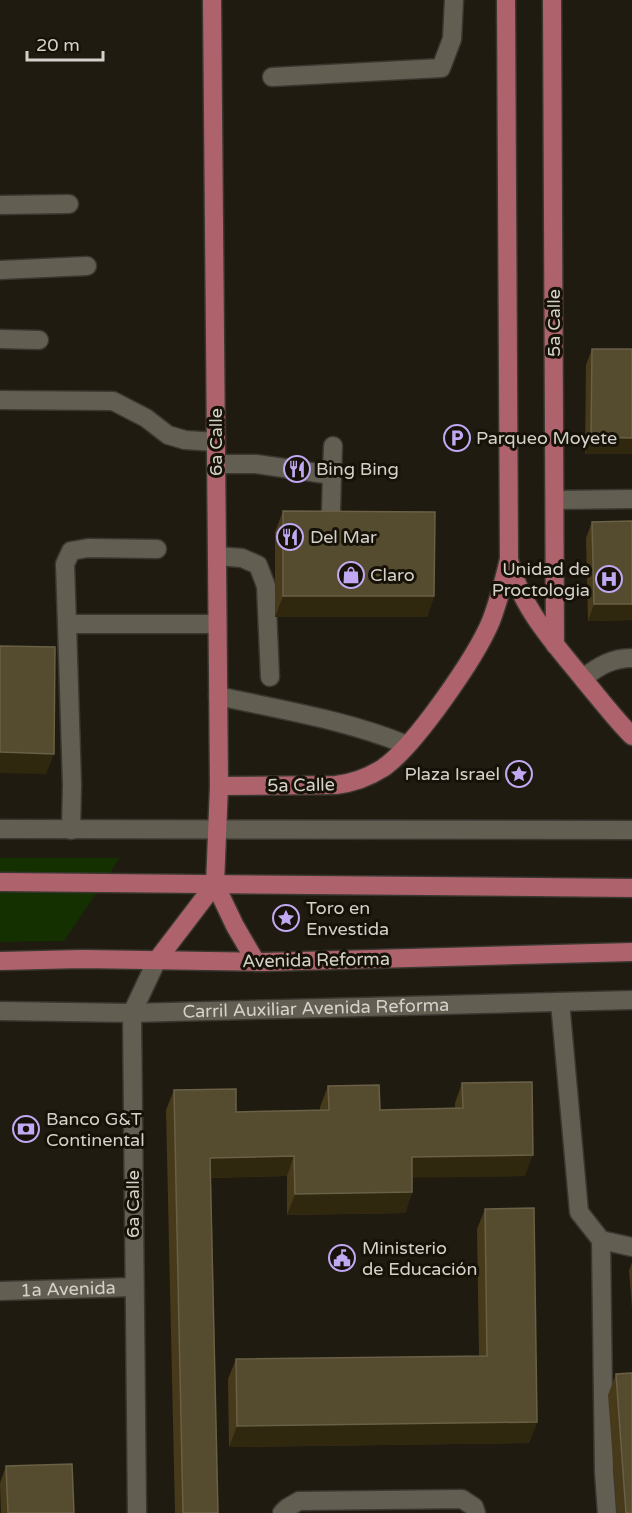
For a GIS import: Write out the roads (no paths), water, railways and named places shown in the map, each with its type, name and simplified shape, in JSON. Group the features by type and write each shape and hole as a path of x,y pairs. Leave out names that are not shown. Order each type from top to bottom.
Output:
{"main road":[{"name":"6a Calle","path":"212,0 219,786 215,884 235,926 256,962"},
{"name":"5a Calle","path":"506,0 509,559 513,577 522,598 555,645 632,736"},
{"name":"5a Calle","path":"552,0 555,645"},
{"name":"5a Calle","path":"219,786 336,785 351,783 383,768 407,746 484,636 500,598 509,559"},
{"path":"0,882 632,888"},
{"name":"6a Calle","path":"157,960 215,884"},
{"name":"Avenida Reforma","path":"0,961 256,962 632,952"}],"street":[{"path":"272,77 441,68 452,39 454,0"},
{"path":"0,205 69,204"},
{"path":"0,270 87,266"},
{"path":"0,339 39,340"},
{"path":"0,400 113,401 146,418 168,435 185,440 216,442"},
{"path":"331,512 333,446"},
{"path":"216,464 256,464 332,475"},
{"path":"555,500 632,499"},
{"path":"71,830 72,785 65,564 71,551 88,548 158,549"},
{"path":"217,556 242,558 258,565 266,586 270,677"},
{"path":"67,624 217,624"},
{"path":"583,678 601,664 619,658 632,658"},
{"path":"218,696 322,717 374,732 407,746"},
{"path":"0,829 632,830"},
{"name":"6a Calle","path":"137,1513 132,1013 157,960"},
{"name":"Carril Auxiliar Avenida Reforma","path":"0,1011 132,1013 632,1000"},
{"path":"560,1002 579,1212 601,1240 604,1461 607,1513"},
{"path":"601,1240 632,1247"},
{"name":"1a Avenida","path":"0,1291 134,1287"},
{"path":"282,1513 299,1501 462,1499 474,1507 476,1513"}],"place":[{"name":"Parqueo Moyete","path":"457,438"},
{"name":"Bing Bing","path":"297,469"},
{"name":"Del Mar","path":"290,537"},
{"name":"Claro","path":"351,575"},
{"name":"Unidad de Proctologia","path":"609,579"},
{"name":"Plaza Israel","path":"519,774"},
{"name":"Toro en Envestida","path":"286,918"},
{"name":"Banco G&T Continental","path":"26,1129"},
{"name":"Ministerio de Educación","path":"342,1258"}]}
